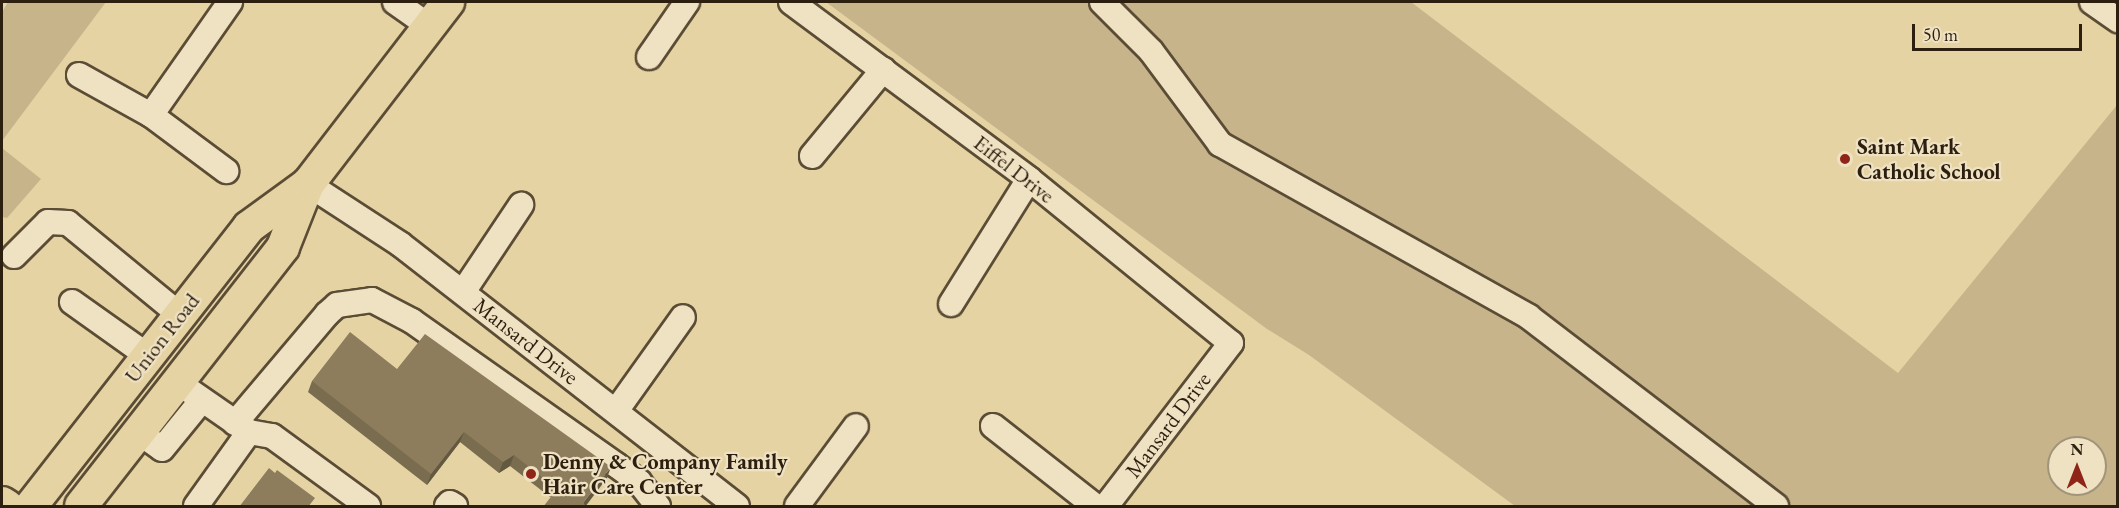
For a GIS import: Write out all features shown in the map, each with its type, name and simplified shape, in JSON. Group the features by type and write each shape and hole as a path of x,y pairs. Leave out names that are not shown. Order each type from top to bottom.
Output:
{"main road":[{"name":"Union Road","path":"81,507 138,432 189,391 282,247 308,184 448,2"},
{"name":"Union Road","path":"32,507 249,227 308,184"},
{"path":"2,503 7,507"}],"street":[{"path":"152,116 230,2"},
{"path":"395,2 429,26"},
{"path":"649,57 687,2"},
{"name":"Eiffel Drive","path":"792,2 1029,179 1231,343"},
{"path":"1102,2 1150,51 1220,144 1529,317 1776,507"},
{"path":"2092,2 2118,20"},
{"path":"812,156 883,70"},
{"path":"79,75 152,116 226,171"},
{"path":"951,304 1029,179"},
{"name":"Mansard Drive","path":"308,184 400,244 737,507"},
{"path":"463,292 521,205"},
{"path":"14,256 48,222 68,223 180,315"},
{"path":"195,507 242,427 332,310 356,300 372,300 412,321 639,482 658,507"},
{"path":"72,302 148,356"},
{"path":"616,411 682,317"},
{"name":"Mansard Drive","path":"1106,507 1231,343"},
{"path":"189,391 242,427 272,436 362,505"},
{"path":"797,507 856,426"},
{"path":"993,426 1095,507"},
{"path":"447,507 450,503 455,507"}],"shaded area":[{"path":"8,2 106,2 2,141 2,12"},
{"path":"826,2 1411,2 1898,373 2117,105 2117,506 1515,506 1309,355 1267,329"},
{"path":"2,148 41,179 7,218 2,217"}],"building":[{"path":"350,332 397,369 425,334 611,467 583,503 587,507 543,507 557,489 514,455 503,462 464,432 431,474 312,381"},
{"path":"269,468 275,473 277,470 315,498 308,507 239,507"}],"place":[{"name":"Saint Mark Catholic School","path":"1845,159"},
{"name":"Denny & Company Family Hair Care Center","path":"531,474"}]}
